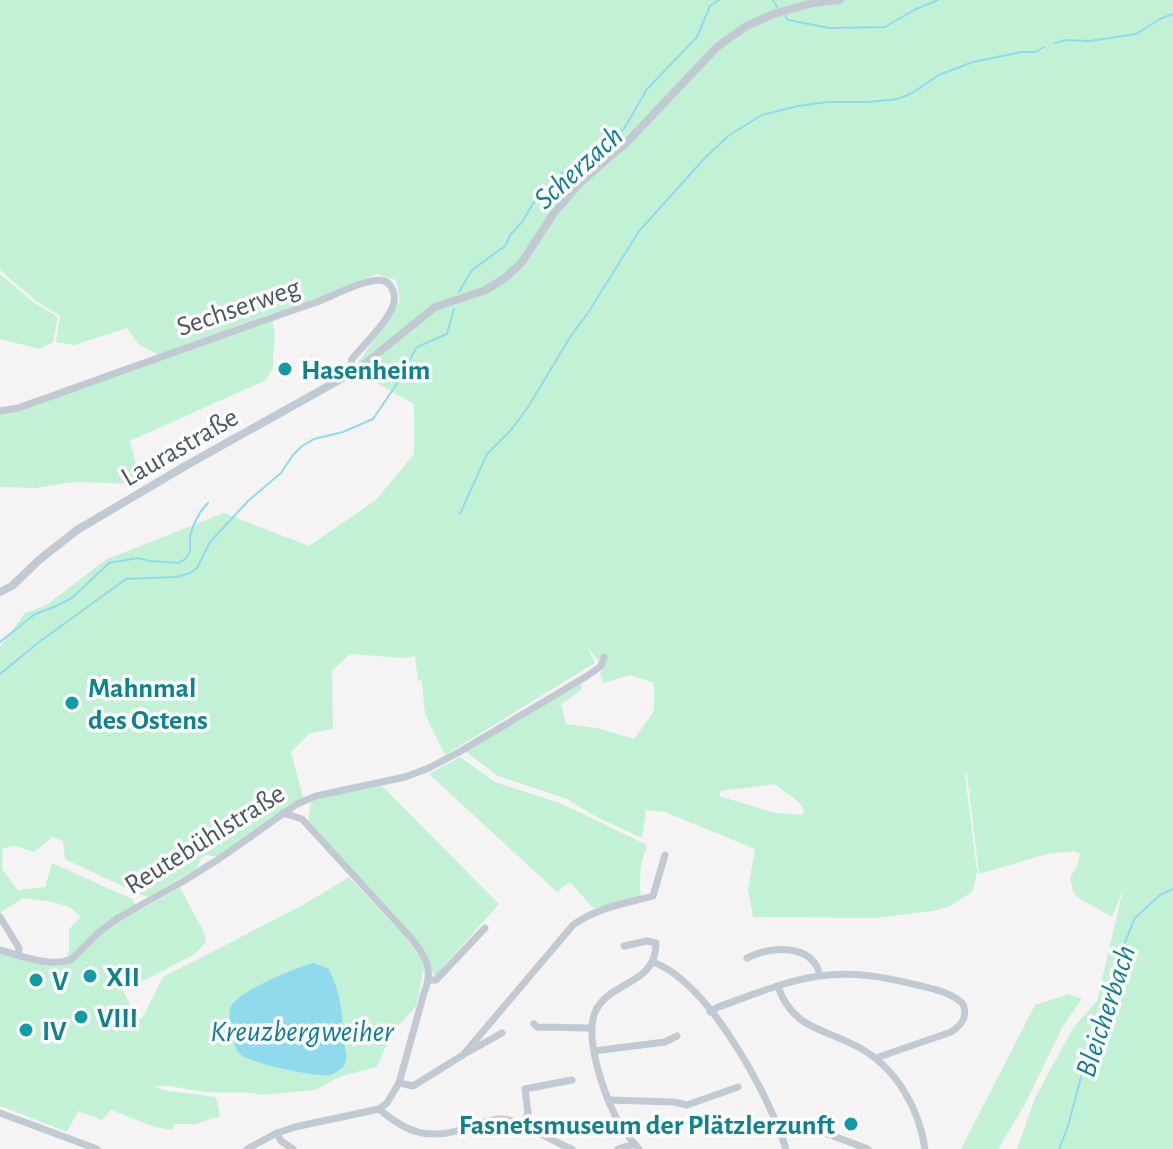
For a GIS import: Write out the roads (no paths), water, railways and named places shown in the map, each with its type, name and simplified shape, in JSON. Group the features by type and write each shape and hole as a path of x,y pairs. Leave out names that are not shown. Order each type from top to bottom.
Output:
{"street":[{"name":"Laurastraße","path":"0,592 12,586 77,530 352,373 435,307 486,290 505,278 522,262 554,213 580,183 628,141 725,40 773,14 813,3 840,0"},
{"name":"Sechserweg","path":"0,411 18,408 380,279 392,289 394,304 352,359 352,373"},
{"name":"Reutebühlstraße","path":"0,950 51,962 72,959 118,918 219,859 283,813 308,799 405,777 445,760 587,676 601,666 604,657"},
{"path":"302,819 308,799"},
{"path":"247,1149 295,1127 379,1109 387,1103 399,1083 429,980 424,956 411,938 302,819 283,813"},
{"path":"463,1055 573,925 599,910 653,896 665,855"},
{"path":"0,917 19,948 18,955"},
{"path":"429,980 436,980 485,928"},
{"path":"624,946 647,941 656,943 653,962 642,975 605,998 596,1010 592,1028 594,1051 608,1100 618,1122 637,1147"},
{"path":"747,958 790,949 811,958 820,975"},
{"path":"653,962 687,983 734,1043 754,1074 786,1149"},
{"path":"710,1012 820,975 869,975 952,995 963,1004 965,1016 951,1032 876,1058"},
{"path":"778,987 791,1012 806,1024 859,1047 889,1070 915,1112 925,1149"},
{"path":"534,1024 537,1027 592,1028"},
{"path":"399,1083 413,1086 502,1033"},
{"path":"594,1051 665,1042 677,1036"},
{"path":"523,1125 528,1113 525,1089 572,1080"},
{"path":"608,1100 687,1105 738,1087"},
{"path":"379,1109 402,1126 428,1135 442,1135 492,1120 514,1121 572,1149"},
{"path":"0,1113 97,1149"},
{"path":"779,1128 801,1124 868,1149"},
{"path":"277,1133 281,1141 293,1149"},
{"path":"618,1149 637,1147"}],"water":[{"name":"Kreuzbergweiher","path":"314,963 329,969 338,993 346,1054 344,1066 330,1075 312,1074 270,1066 241,1055 235,1045 230,1018 234,1003 268,981"}],"waterway":[{"name":"Scherzach","path":"459,292 472,270 505,246 534,202 562,173 624,129 647,89 697,37 710,6 719,0"},
{"name":"Scherzach","path":"773,0 777,7"},
{"name":"Scherzach","path":"785,16 788,20 829,28 885,27 938,0"},
{"path":"1055,43 1136,34 1173,14"},
{"path":"460,514 487,454 528,407 639,231 728,136 762,115 827,102 898,99 939,75 973,62 1035,52 1044,47"},
{"path":"0,674 126,579 176,577 197,568 210,542 249,500 281,473 302,446 373,419 417,347 447,334 454,309"},
{"name":"Scherzach","path":"0,642 35,614 72,598 109,563 138,558 179,563 185,559 190,552 194,524 208,503"},
{"name":"Bleicherbach","path":"1059,1149 1089,1047 1135,918 1160,895 1173,889"}],"place":[{"name":"Hasenheim","path":"285,369"},
{"name":"Mahnmal des Ostens","path":"72,703"},
{"name":"XII","path":"90,976"},
{"name":"V","path":"36,980"},
{"name":"VIII","path":"81,1017"},
{"name":"IV","path":"26,1030"},
{"name":"Fasnetsmuseum der Plätzlerzunft","path":"851,1124"}]}
